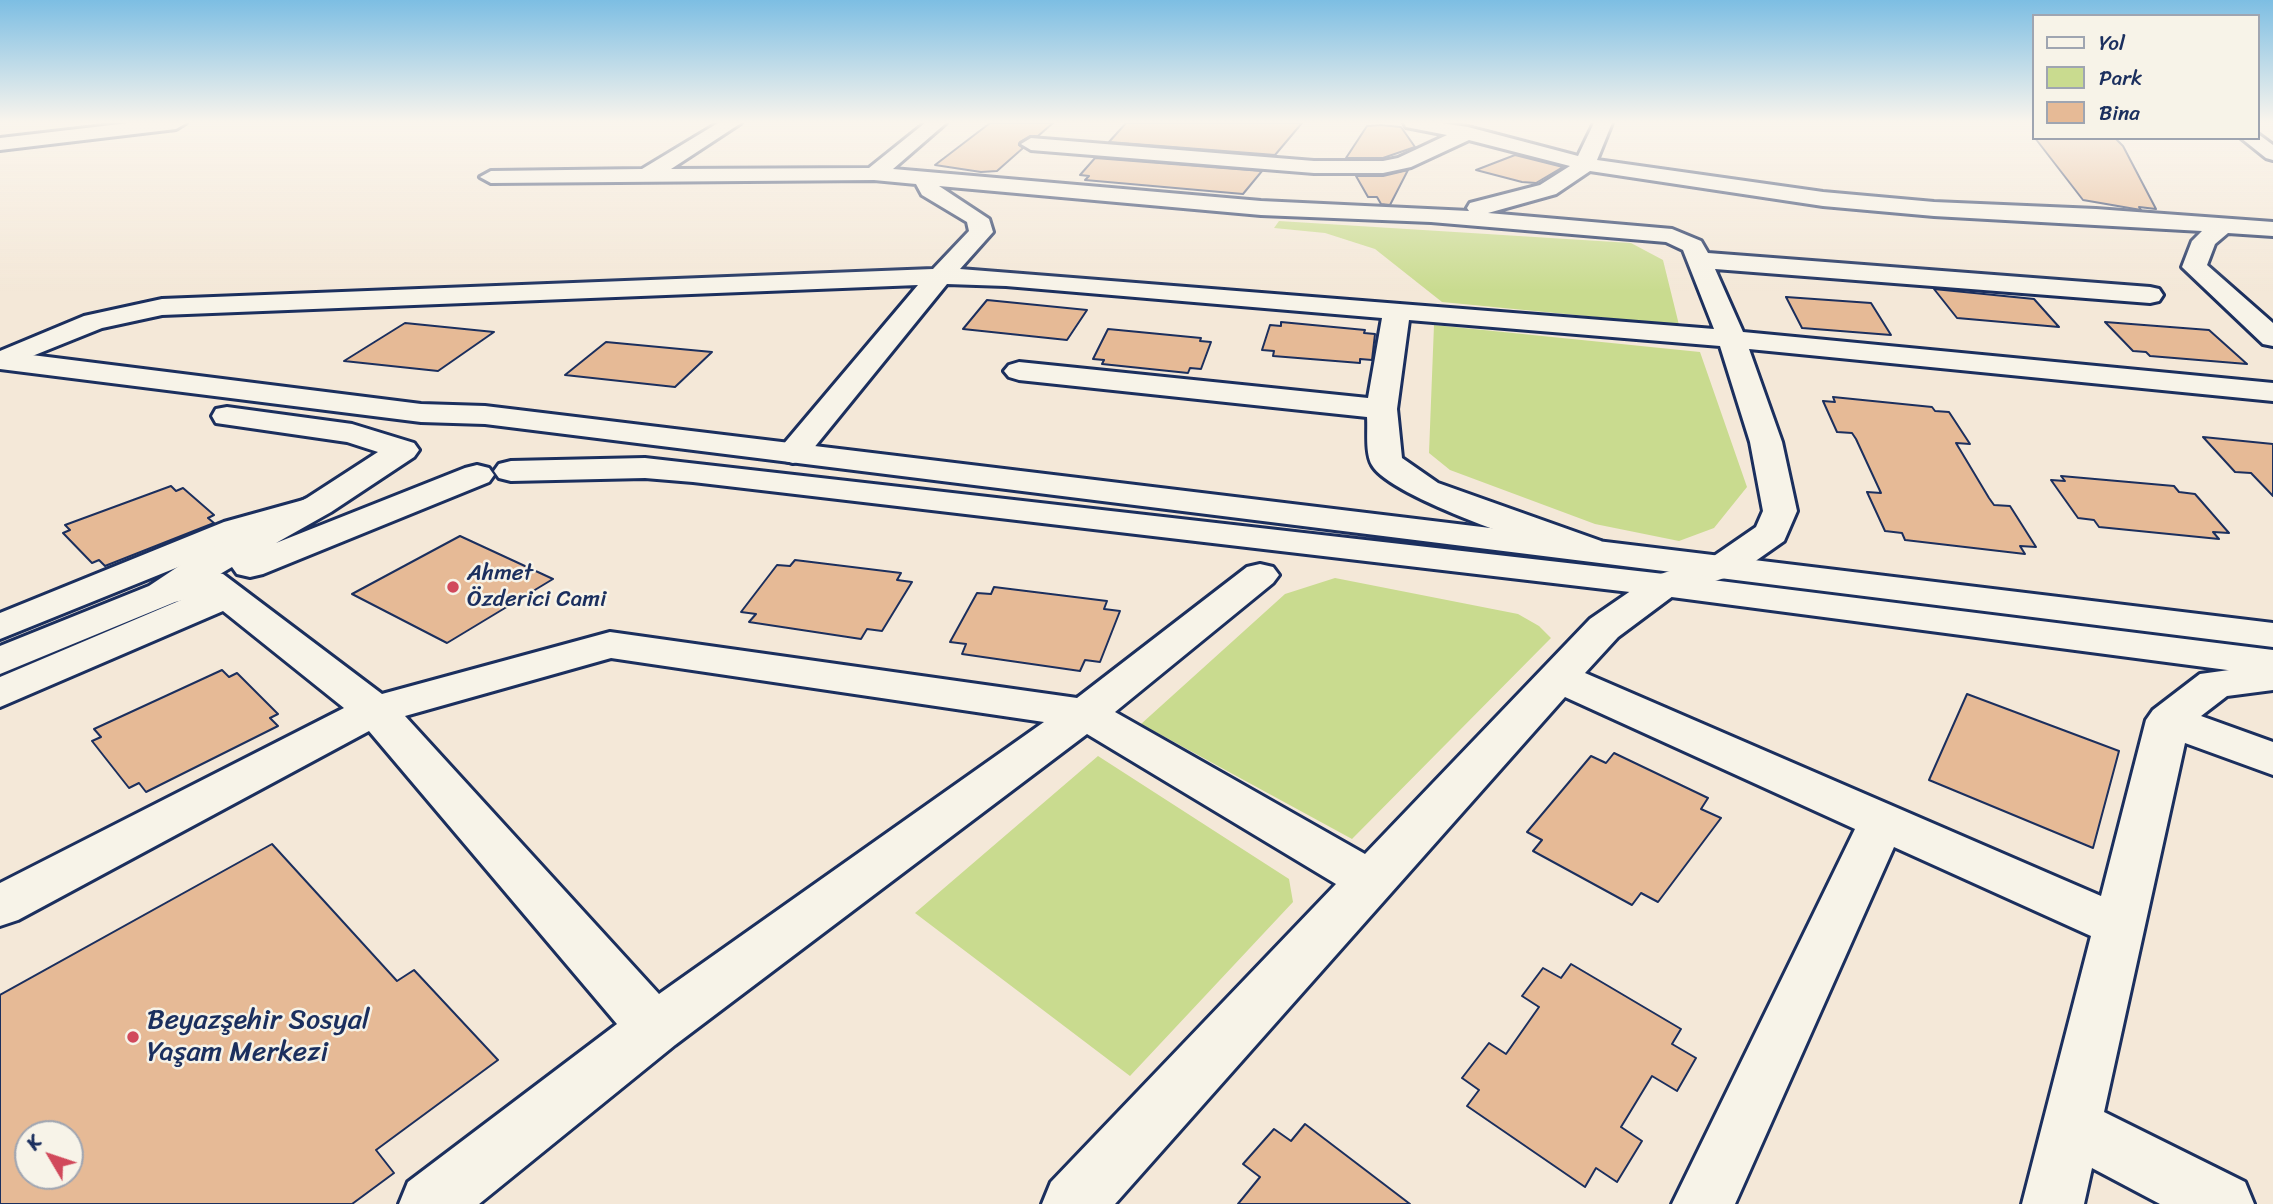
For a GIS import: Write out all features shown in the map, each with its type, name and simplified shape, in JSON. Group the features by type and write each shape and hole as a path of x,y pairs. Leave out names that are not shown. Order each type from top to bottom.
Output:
{"street":[{"path":"793,453 913,305 977,240 981,227 978,219 930,190 926,185 931,179"},
{"path":"1061,179 1261,208 1431,215 1658,233 1693,246 1732,339 1772,462 1780,510 1771,533 1724,566 1664,585 1604,628 1373,882 1073,1204"},
{"path":"1431,215 1478,208 1527,195 1566,179"},
{"path":"1690,179 1854,203 2221,227 2271,223"},
{"path":"2221,227 2204,241 2194,267 2273,338"},
{"path":"1700,260 2150,295"},
{"path":"0,361 94,322 162,307 942,276 1006,278 1732,339 2273,392"},
{"path":"1397,310 1382,409 1386,462 1408,480 1446,498 1541,529 1588,549"},
{"path":"0,361 421,413 485,415 2273,635"},
{"path":"1019,371 1382,409"},
{"path":"0,387 352,433 402,450 455,475 645,468 693,472 1664,585 2273,663"},
{"path":"0,661 162,594 195,572 319,505 402,450 485,415"},
{"path":"0,693 218,589 531,460 544,448 548,438 545,424"},
{"path":"0,627 237,530 319,505"},
{"path":"430,1204 655,1028 1085,714 1260,575"},
{"path":"162,594 218,589 375,710 655,1028"},
{"path":"0,906 375,710 610,645 1085,714 1373,882"},
{"path":"2053,1204 2168,720 2215,684 2273,677"},
{"path":"1559,678 2119,926"},
{"path":"2168,720 2273,759"},
{"path":"1703,1204 1882,821"},
{"path":"2072,1126 2223,1204"}],"green space":[{"path":"1279,221 1631,243 1663,260 1679,325 1442,302 1375,249 1325,233 1274,228"},
{"path":"1434,325 1700,352 1747,487 1714,528 1679,541 1595,524 1450,470 1429,453"},
{"path":"1335,578 1518,614 1539,626 1551,638 1352,839 1141,724 1285,594"},
{"path":"1098,756 1289,879 1293,902 1130,1076 915,913"}],"building":[{"path":"1086,179 1255,179 1243,194"},
{"path":"1358,179 1403,179 1390,205 1381,204 1377,197 1368,197"},
{"path":"1511,179 1542,179 1536,183"},
{"path":"2067,179 2140,179 2156,209 2139,207 2141,210 2083,200"},
{"path":"1934,289 2034,299 2059,327 1957,318"},
{"path":"1786,297 1871,303 1891,335 1802,328"},
{"path":"987,300 1087,310 1067,340 963,329"},
{"path":"1281,322 1365,330 1364,333 1375,334 1372,360 1360,359 1360,363 1273,356 1274,351 1262,350 1270,325 1281,326"},
{"path":"2105,322 2209,330 2247,364 2150,356 2146,352 2133,351"},
{"path":"405,323 494,332 438,371 344,361"},
{"path":"1108,329 1201,338 1200,341 1211,342 1201,369 1190,368 1188,373 1102,364 1104,360 1093,359"},
{"path":"606,342 712,352 675,387 565,375"},
{"path":"1833,397 1932,407 1935,411 1949,412 1970,444 1956,443 1989,498 1994,505 2010,506 2036,547 2020,546 2025,554 1905,540 1902,533 1885,531 1867,492 1881,493 1856,439 1852,433 1837,432 1823,401 1835,402"},
{"path":"2203,437 2273,444 2273,496 2251,473 2235,472"},
{"path":"2061,476 2174,486 2179,492 2195,494 2229,533 2213,532 2219,539 2099,527 2094,520 2078,518 2051,480 2065,481"},
{"path":"171,486 176,491 183,488 214,515 208,518 214,523 105,566 99,560 92,563 63,533 70,530 65,525"},
{"name":"Ahmet Özderici Cami","path":"460,536 553,579 447,643 352,594"},
{"path":"795,560 901,573 897,580 912,582 882,631 867,629 861,639 749,622 756,614 741,612 777,565 790,566"},
{"path":"994,587 1107,601 1104,609 1120,611 1100,662 1085,660 1080,671 962,654 966,644 950,642 977,593 991,594"},
{"path":"222,670 229,677 237,673 278,714 270,718 278,726 146,792 139,783 129,788 92,741 101,737 94,729"},
{"path":"1967,694 2119,751 2093,848 1929,780"},
{"path":"1614,753 1708,798 1701,809 1721,818 1658,902 1641,893 1632,905 1533,851 1542,840 1527,832 1591,756 1606,763"},
{"path":"272,844 397,981 414,970 498,1060 376,1150 394,1173 352,1204 0,1204 0,995"},
{"path":"1571,964 1681,1029 1672,1044 1696,1058 1677,1091 1652,1076 1621,1127 1642,1141 1617,1182 1596,1168 1585,1187 1467,1106 1479,1090 1462,1078 1489,1043 1506,1054 1539,1007 1522,996 1543,968 1561,978"},
{"path":"1305,1124 1410,1204 1238,1204 1260,1177 1243,1164 1274,1129 1291,1141"}],"place":[{"name":"Ahmet Özderici Cami","path":"453,587"},
{"name":"Beyazşehir Sosyal Yaşam Merkezi","path":"133,1037"}]}
